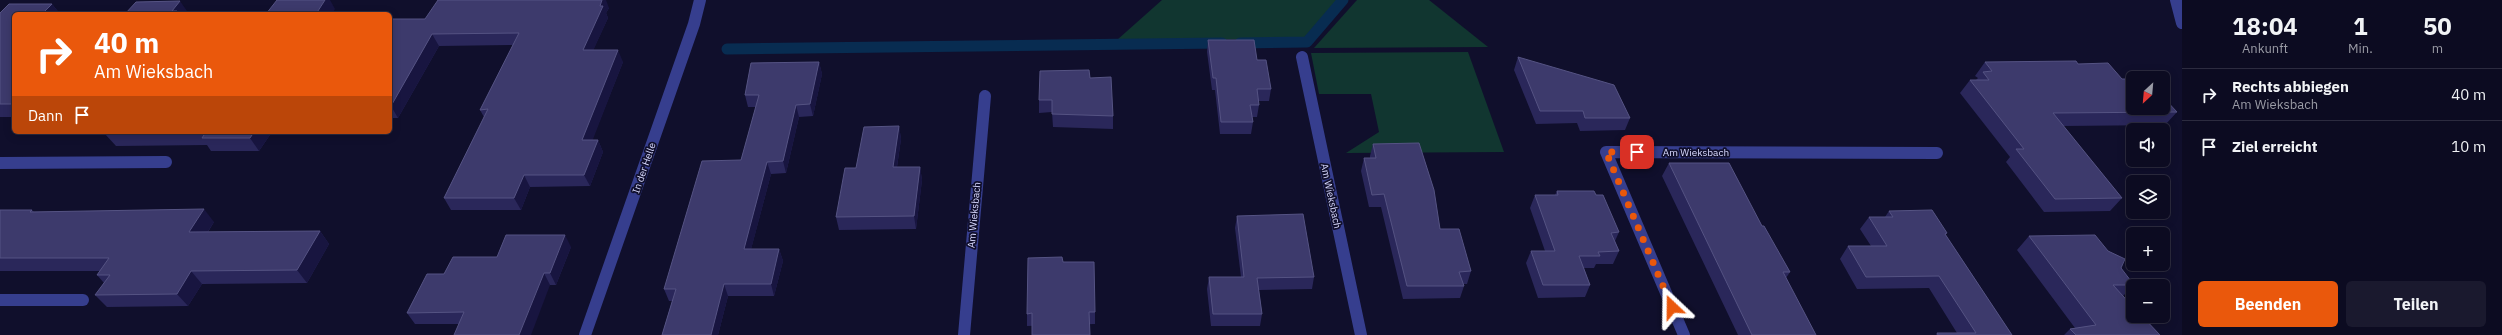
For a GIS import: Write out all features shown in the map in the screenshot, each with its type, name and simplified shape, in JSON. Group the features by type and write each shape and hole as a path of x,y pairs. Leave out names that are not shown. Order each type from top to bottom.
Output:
{"street":[{"name":"In der Helle","path":"585,335 694,24 700,0"},
{"path":"2176,0 2182,23"},
{"name":"Am Wieksbach","path":"1302,57 1361,335"},
{"name":"Am Wieksbach","path":"964,335 985,96"},
{"name":"Am Wieksbach","path":"1684,335 1606,152 1937,153"},
{"path":"0,163 166,162"},
{"path":"0,300 83,300"}],"green space":[{"path":"1162,0 1337,0 1303,39 1117,40"},
{"path":"1357,0 1429,0 1488,47 1314,48"},
{"path":"1468,52 1504,152 1346,153 1379,132 1371,94 1319,94 1311,53"}],"building":[{"path":"277,0 325,0 317,12 268,12"},
{"path":"438,0 602,0 600,6 603,6 583,50 618,50 582,140 598,140 584,175 524,175 514,198 444,198 488,109 480,110 519,33 432,34 392,104 392,19 425,19"},
{"path":"180,1 172,11 177,11 176,12 127,12 136,2"},
{"path":"9,4 52,4 44,12 12,12 12,104 0,104 0,13"},
{"path":"1208,40 1254,40 1257,60 1266,60 1271,89 1257,89 1259,105 1250,105 1253,122 1221,122 1216,78 1213,78"},
{"path":"1518,57 1614,85 1630,118 1585,118 1583,111 1540,111"},
{"path":"2076,61 2078,64 2108,63 2122,79 2126,79 2126,112 2053,113 2122,198 2055,199 2016,149 2024,149 1970,80 1989,80 1983,72 1992,71 1985,62"},
{"path":"819,62 810,104 796,105 783,161 767,162 744,249 779,249 771,284 724,284 711,335 662,335 676,289 664,289 702,161 741,160 759,95 745,95 751,63"},
{"path":"1089,70 1090,78 1111,77 1113,116 1052,114 1052,100 1039,100 1040,71"},
{"path":"2170,104 2177,112 2170,112"},
{"path":"899,126 893,167 920,167 914,216 836,217 845,168 856,168 864,127"},
{"path":"205,134 253,134 250,138 202,138"},
{"path":"1419,143 1434,190 1440,229 1459,229 1471,271 1459,272 1464,286 1407,286 1384,194 1372,195 1364,158 1376,158 1373,144"},
{"path":"1669,163 1729,163 1762,226 1764,226 1790,272 1783,272 1816,335 1752,335"},
{"path":"1557,191 1594,191 1596,195 1603,195 1619,232 1611,233 1619,251 1598,252 1600,256 1579,256 1590,285 1543,285 1531,251 1555,251 1535,195 1558,195"},
{"path":"204,209 189,232 320,231 297,270 191,271 177,294 95,295 110,275 97,275 109,258 0,258 0,210 32,210 30,212"},
{"path":"1932,210 1947,233 1945,234 2012,335 1938,335 1937,333 1976,333 1939,276 1866,277 1848,246 1887,246 1869,217 1893,217 1889,211"},
{"path":"1303,214 1314,277 1257,278 1262,314 1213,314 1209,277 1244,277 1237,216"},
{"path":"506,235 565,235 550,273 544,273 519,335 454,335 464,312 407,313 427,274 444,274 453,257 497,257"},
{"path":"2095,235 2108,251 2125,259 2121,268 2129,279 2126,279 2126,285 2113,285 2126,299 2126,323 2149,323 2160,335 2076,335 2070,329 2096,325 2029,236"},
{"path":"1062,257 1063,262 1094,262 1095,312 1089,312 1090,335 1032,335 1032,313 1027,314 1028,258"}],"waterway":[{"path":"1240,43 1307,42 1343,0"},
{"path":"727,49 1222,43"}],"route":[{"path":"1637,152 1606,152 1672,307"}]}
